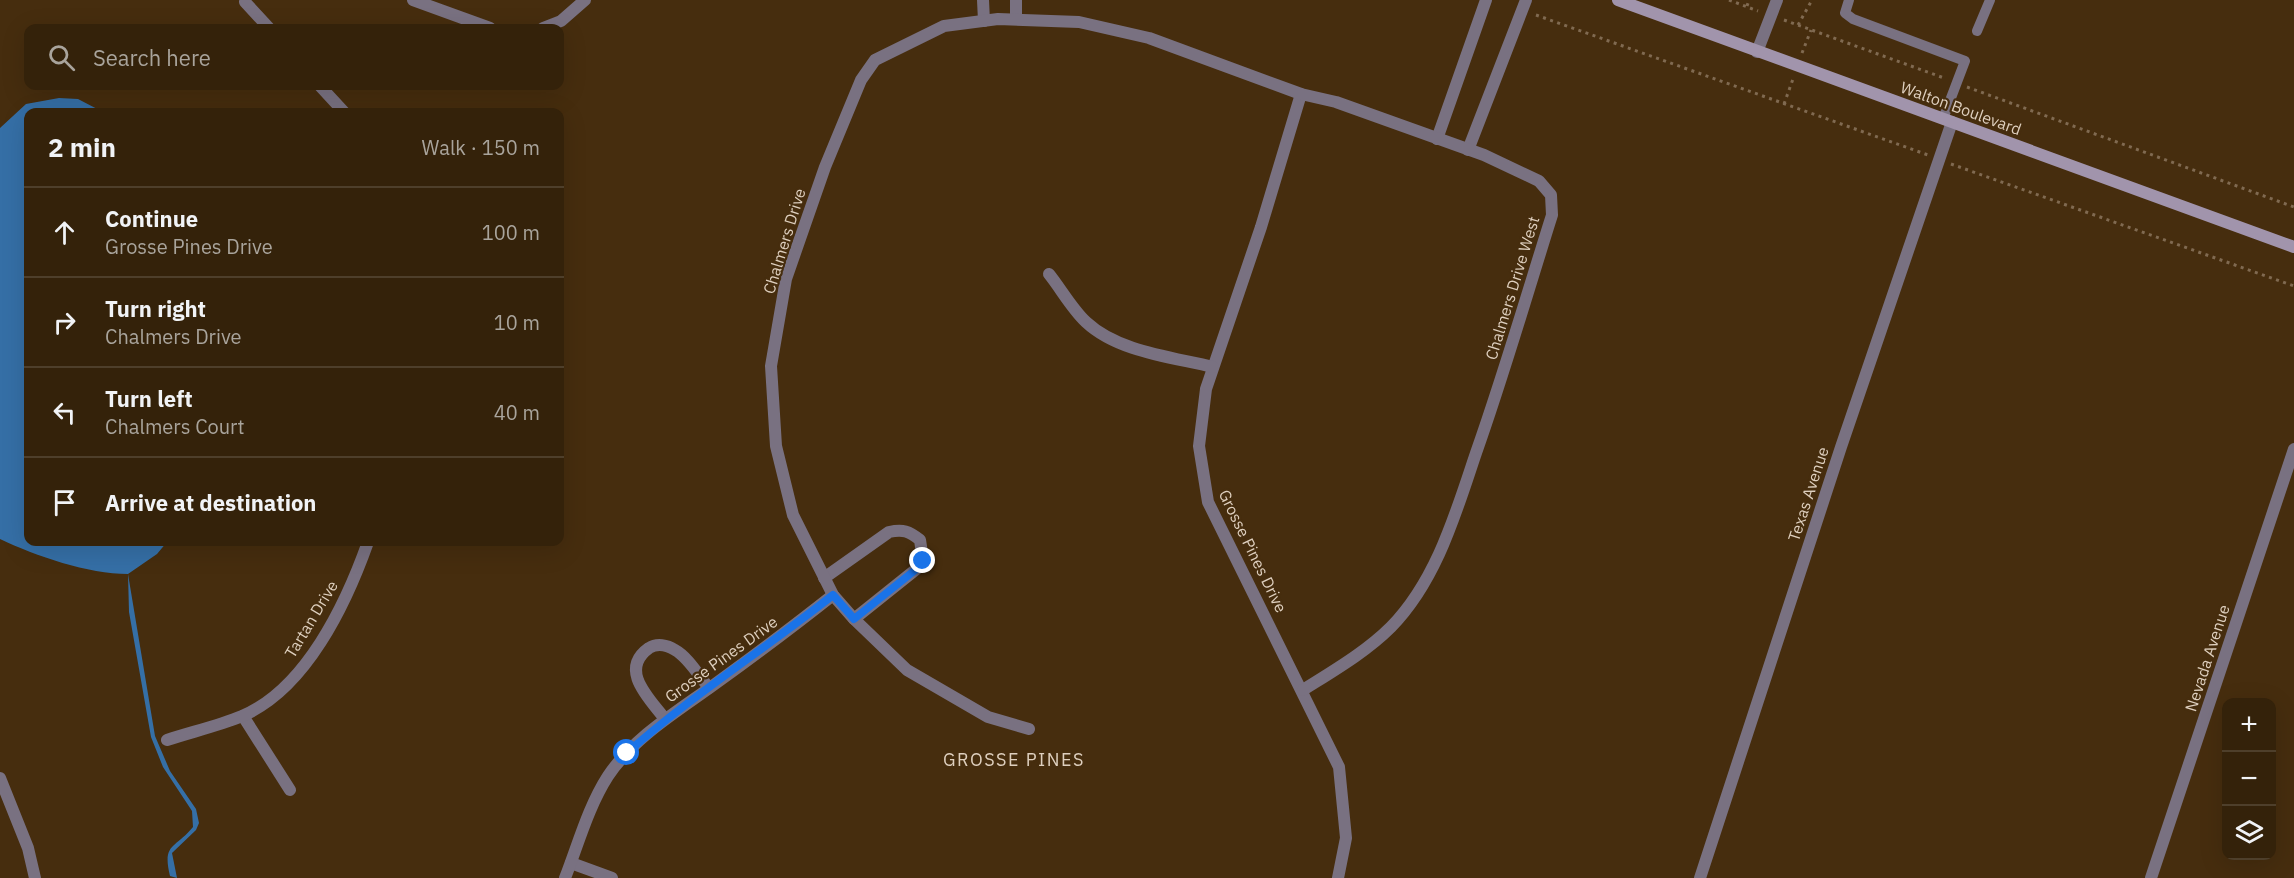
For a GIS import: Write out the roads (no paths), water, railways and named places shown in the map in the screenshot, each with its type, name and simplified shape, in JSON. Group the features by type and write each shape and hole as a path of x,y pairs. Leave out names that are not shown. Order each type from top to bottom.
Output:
{"main road":[{"name":"Walton Boulevard","path":"1618,0 2294,247"}],"street":[{"path":"413,0 479,24"},
{"path":"553,24 561,21 585,0"},
{"path":"983,0 984,21"},
{"path":"1016,0 1016,19"},
{"path":"1437,139 1486,0"},
{"path":"1757,52 1777,0"},
{"path":"246,1 266,24"},
{"path":"1468,150 1524,5"},
{"name":"Chalmers Drive","path":"998,19 944,26 875,60 861,80 834,146 786,279 771,366 776,446 793,515 833,595 854,619 907,670 988,717 1029,729"},
{"name":"Chalmers Drive West","path":"998,19 1079,21 1149,38 1301,94 1336,102 1468,150 1539,181 1551,195 1552,214 1454,518 1424,583 1392,626 1360,653 1303,690"},
{"path":"324,90 340,108"},
{"name":"Grosse Pines Drive","path":"1301,94 1261,227 1206,389 1199,446 1208,502 1303,690 1339,767 1346,838 1338,878"},
{"name":"Texas Avenue","path":"1700,878 1837,458 1939,159 1948,121"},
{"path":"1049,274 1085,322 1105,336 1139,349 1213,367"},
{"name":"Nevada Avenue","path":"2151,878 2294,448"},
{"path":"824,578 889,532 901,530 912,533 920,540 923,561 919,567 854,619"},
{"name":"Tartan Drive","path":"166,740 243,716 284,691 314,653 357,572 367,546"},
{"name":"Grosse Pines Drive","path":"565,878 608,777 627,753 665,719 833,595"},
{"path":"665,719 638,683 634,670 639,657 651,647 665,644 678,651 709,688"},
{"path":"243,716 290,790"},
{"path":"0,778 28,848 35,878"},
{"path":"571,863 612,878"}],"lane":[{"path":"1849,0 1845,13 1853,19 1965,61"},
{"path":"1977,31 1990,0"},
{"path":"1948,121 1957,83 1970,50"}],"water":[{"path":"59,98 78,99 95,108 24,108 24,546 164,546 157,554 128,574 96,571 62,563 0,539 0,128 26,104"},
{"path":"128,574 155,736 170,771 196,809 199,823 196,830 172,853 177,878 170,876 169,852 193,827 192,811 163,767 151,737 129,612"}],"district":[{"name":"GROSSE PINES","path":"1014,759"}]}
